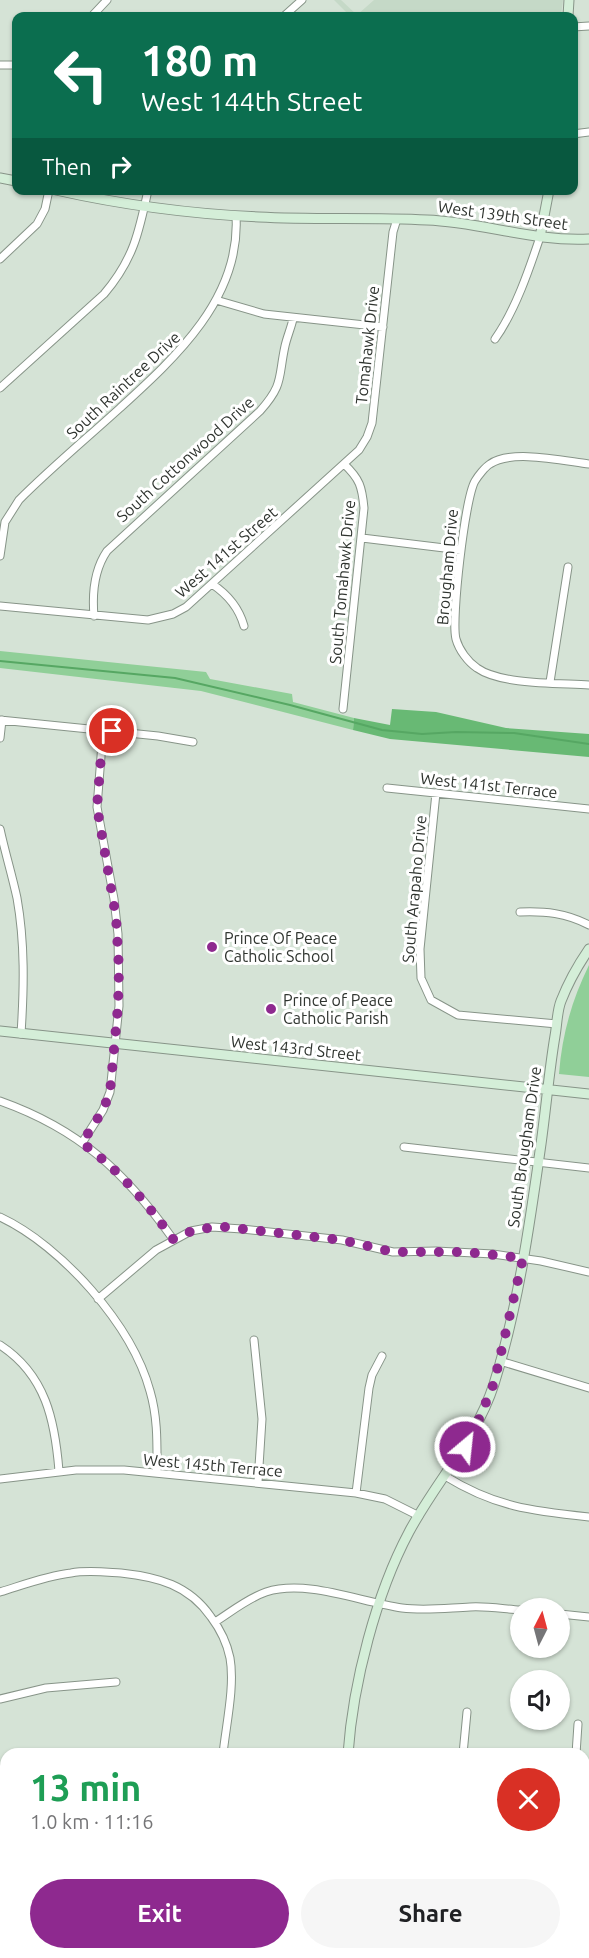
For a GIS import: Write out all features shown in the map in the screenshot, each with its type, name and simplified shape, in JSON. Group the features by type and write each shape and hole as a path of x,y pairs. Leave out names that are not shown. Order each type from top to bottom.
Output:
{"street":[{"path":"96,12 107,0"},
{"path":"288,12 302,0"},
{"path":"0,259 37,224 45,209 48,195"},
{"name":"West 139th Street","path":"84,195 145,206 236,216 446,221 540,237 589,239"},
{"path":"0,388 104,294 116,280 134,248 147,195"},
{"path":"495,339 506,321 530,266 540,237 548,195"},
{"name":"South Raintree Drive","path":"0,556 5,522 19,500 176,357 197,331 216,300 231,264 237,237 236,216"},
{"name":"Tomahawk Drive","path":"344,464 363,444 372,423 393,232 397,219"},
{"path":"216,300 250,312 293,319 383,327"},
{"name":"South Cottonwood Drive","path":"94,616 97,569 107,551 270,399 281,376 285,346 293,319"},
{"name":"Brougham Drive","path":"550,682 499,678 476,668 463,654 456,638 455,615 465,512 474,481 490,463 513,456 589,464"},
{"name":"West 141st Street","path":"0,606 94,616 148,620 162,618 186,607 344,464"},
{"name":"South Tomahawk Drive","path":"343,709 364,508 363,493 357,476 344,464"},
{"path":"362,537 461,550"},
{"path":"568,567 550,682 589,685"},
{"path":"212,584 222,591 237,608 244,627"},
{"path":"0,738 1,720 193,742"},
{"path":"82,1143 106,1104 111,1083 118,1006 118,934 97,807 102,744 112,731"},
{"name":"West 141st Terrace","path":"387,788 589,808"},
{"name":"South Arapaho Drive","path":"436,793 420,949 421,978 431,999 458,1015 557,1024"},
{"path":"0,830 11,871 21,926 23,969 21,1034"},
{"path":"520,912 543,911 577,919 589,925"},
{"name":"South Brougham Drive","path":"349,1748 356,1688 394,1564 419,1516 477,1424 494,1383 523,1258 560,1003 589,949"},
{"name":"West 143rd Street","path":"0,1032 589,1094"},
{"path":"0,1101 41,1118 105,1160 152,1209 173,1239"},
{"path":"404,1147 589,1168"},
{"path":"0,1217 28,1233 69,1267 121,1328 147,1380 155,1413 157,1473"},
{"path":"98,1299 156,1250 173,1239 197,1229 225,1227 342,1240 393,1252 465,1252 523,1258 589,1272"},
{"path":"254,1340 262,1419 258,1482"},
{"path":"0,1345 28,1371 46,1401 54,1428 59,1471"},
{"path":"356,1493 369,1388 372,1375 382,1356"},
{"path":"500,1361 589,1389"},
{"name":"West 145th Terrace","path":"0,1479 59,1471 157,1473 356,1493 385,1499 419,1516"},
{"path":"445,1476 477,1494 516,1508 589,1517"},
{"path":"0,1592 52,1576 93,1571 146,1575 184,1590 203,1606 223,1636 231,1668 224,1748"},
{"path":"215,1622 255,1597 276,1590 304,1589 380,1604 426,1610 486,1607 510,1609"},
{"path":"570,1615 589,1617"},
{"path":"0,1699 46,1688 116,1682"},
{"path":"463,1748 467,1713"},
{"path":"576,1748 578,1724"}],"shaded area":[{"path":"334,0 341,0 354,12 346,12"},
{"path":"374,0 563,0 562,12 360,12"}],"green space":[{"path":"0,651 206,672 210,679 292,694 293,702 354,718 353,730 201,691 0,668"},
{"path":"392,709 436,712 506,728 589,734 589,757 390,739 353,730 354,718 390,725"},
{"path":"589,965 589,1077 559,1074 569,1018"}],"waterway":[{"path":"0,661 175,678 290,705 382,730 422,734 514,733 589,744"}],"place":[{"name":"Prince Of Peace Catholic School","path":"212,947"},
{"name":"Prince of Peace Catholic Parish","path":"271,1009"}],"route":[{"path":"112,731 102,744 97,807 118,934 118,1006 110,1092 99,1118 82,1143 126,1180 152,1209 173,1239 197,1229 225,1227 342,1240 393,1252 465,1252 523,1258 494,1383 465,1447"}]}
